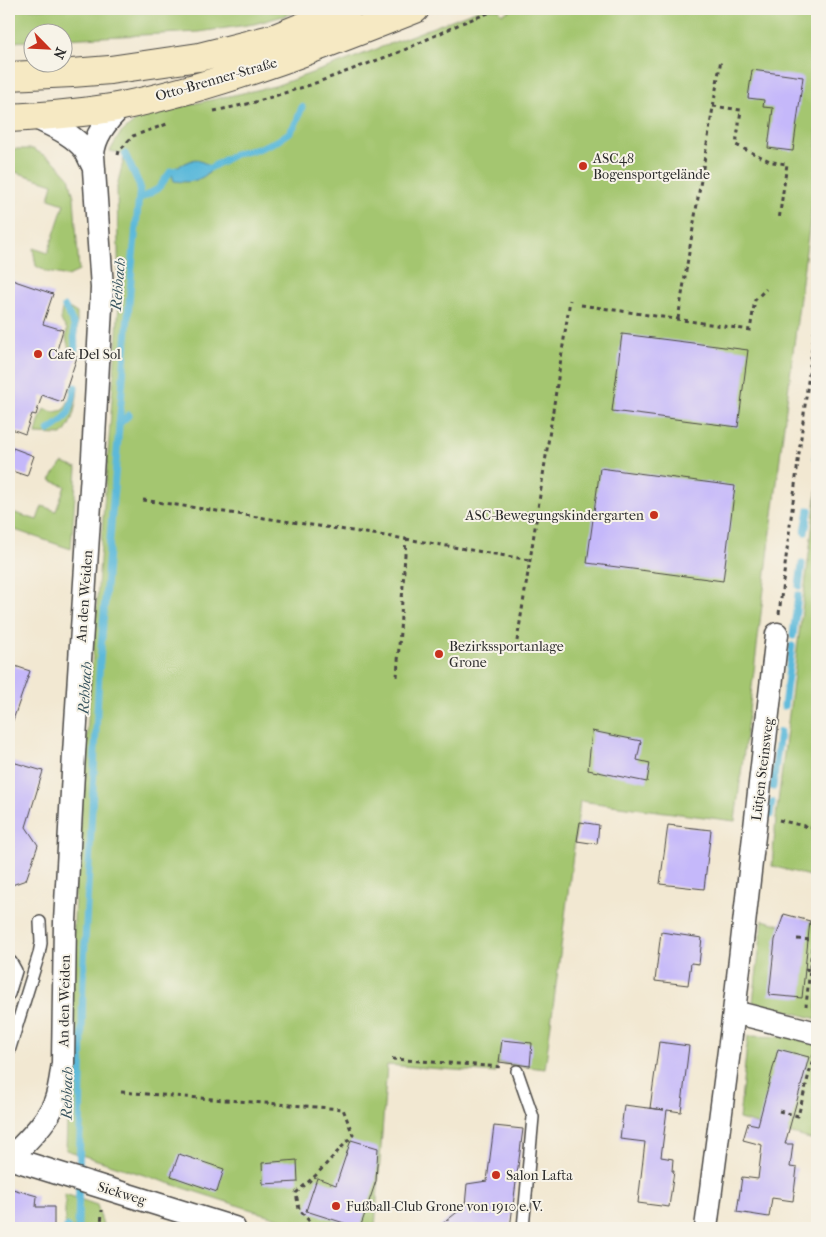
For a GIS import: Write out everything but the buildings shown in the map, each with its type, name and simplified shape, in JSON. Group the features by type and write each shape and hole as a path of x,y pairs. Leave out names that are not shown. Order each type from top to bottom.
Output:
{"main road":[{"name":"Otto-Brenner-Straße","path":"9,76 110,70 199,57 275,38 347,9"},
{"name":"Otto-Brenner-Straße","path":"20,117 122,106 198,87 328,44 415,9"}],"street":[{"name":"An den Weiden","path":"10,1158 46,1119 60,1084 63,1063 65,922 102,288 93,146 112,116 122,106"},
{"name":"An den Weiden","path":"20,117 55,127 78,143 85,151 94,168"},
{"name":"Lütjen Steinsweg","path":"706,1228 734,1012 777,634"},
{"path":"734,1012 812,1038"},
{"name":"Siekweg","path":"10,1158 234,1228"}],"lane":[{"path":"9,1051 39,954 41,943 40,922"},
{"path":"9,962 11,962 16,971 9,994"},
{"path":"517,1071 533,1116 523,1228"}],"path":[{"path":"206,112 252,103 310,85 402,51 462,23 499,9"},
{"path":"678,319 721,59"},
{"path":"713,106 741,110 736,146 772,162 787,164 779,220"},
{"path":"94,168 113,166 119,151 133,136 178,120"},
{"path":"581,305 750,330 755,300 766,289"},
{"path":"517,641 570,300"},
{"path":"777,634 817,309"},
{"path":"810,369 817,372"},
{"path":"143,500 406,539 530,560"},
{"path":"397,677 406,539"},
{"path":"756,817 817,829"},
{"path":"779,1111 798,1116 806,1087 812,1038 810,970 813,940 797,938"},
{"path":"805,969 810,970"},
{"path":"392,1059 498,1066 517,1071"},
{"path":"801,1086 806,1087"},
{"path":"121,1092 343,1109 353,1135 296,1194 299,1208 310,1222"}],"green space":[{"path":"9,9 309,9 254,24 199,32 72,39 72,22 22,22 22,41 9,42"},
{"name":"Bezirkssportanlage Grone","path":"480,9 499,9 502,14 513,9 817,9 817,199 813,198 735,821 580,801 545,1069 498,1063 495,1073 387,1065 375,1228 308,1228 66,1150 75,892 119,305 117,186 125,154 110,151 120,134 142,115 275,86"},
{"path":"9,149 33,149 54,161 69,177 74,197 79,271 68,276 47,272 36,266 33,248 48,253 64,204 49,199 53,184 9,170"},
{"path":"63,306 77,313 77,350 69,349 66,338 67,329 61,318"},
{"path":"71,387 78,388 74,413 66,430 62,435 36,434 44,409 54,412 64,410 70,398"},
{"path":"62,463 77,468 71,549 9,528 9,511 37,520 42,506 56,511 65,486 50,480"},
{"path":"817,490 817,878 772,866 776,818"},
{"path":"802,919 817,923 817,1019 753,1002 763,920 799,930"},
{"path":"748,1036 791,1037 817,1045 817,1141 739,1119"},
{"path":"65,1194 97,1205 104,1228 65,1228"}],"water":[{"path":"195,159 207,164 210,168 209,173 192,181 174,181 171,171"}],"waterway":[{"path":"202,169 210,168 235,154 258,149 279,140 290,132 296,123 302,107"},
{"name":"Rehbach","path":"78,1228 83,982 99,674 140,186 125,154"},
{"path":"139,199 158,189 171,171 179,170"},
{"path":"65,307 74,325 75,350"},
{"path":"49,430 56,426 68,413 75,387"},
{"path":"119,424 129,415"},
{"path":"816,457 817,444"},
{"path":"805,532 809,510"},
{"path":"799,586 802,564"},
{"path":"793,636 798,595"},
{"path":"784,706 792,646"},
{"path":"773,787 780,732"},
{"path":"770,815 772,802"}],"place":[{"name":"ASC48 Bogensportgelände","path":"583,166"},
{"name":"Cafe Del Sol","path":"38,354"},
{"name":"ASC-Bewegungskindergarten","path":"654,515"},
{"name":"Bezirkssportanlage Grone","path":"439,654"},
{"name":"Salon Lafta","path":"496,1175"},
{"name":"Fußball-Club Grone von 1910 e. V.","path":"336,1206"}]}
